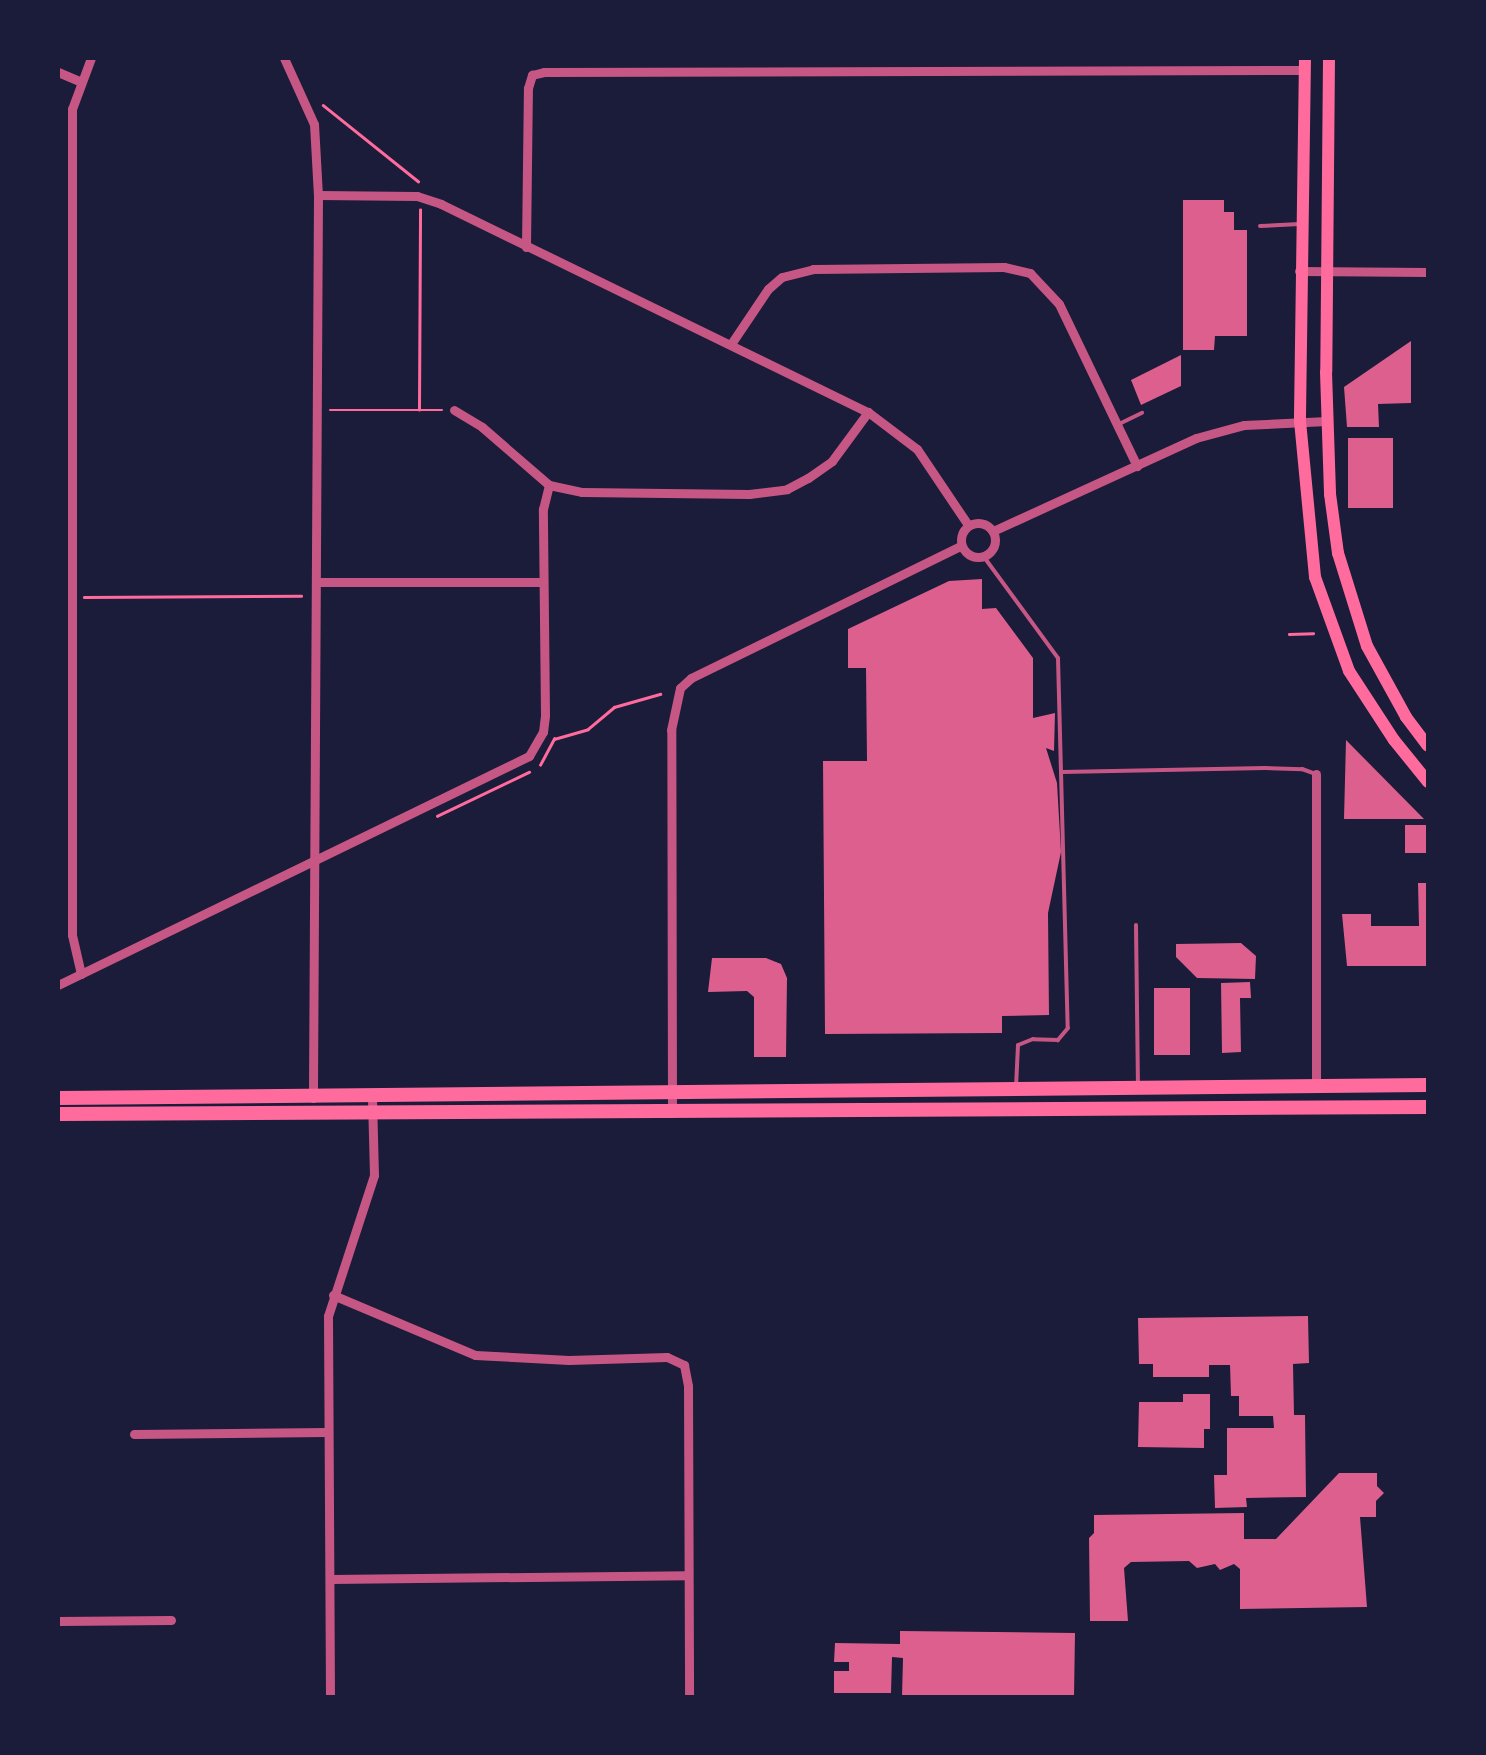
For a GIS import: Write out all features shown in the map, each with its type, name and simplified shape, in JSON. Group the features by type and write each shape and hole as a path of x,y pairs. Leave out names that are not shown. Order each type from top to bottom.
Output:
{"main road":[{"path":"1329,58 1326,421 1330,494 1349,596 1385,682 1428,746"},
{"path":"1305,64 1298,272 1300,421 1309,536 1328,616 1349,671 1394,740 1428,782"},
{"path":"372,1104 671,1093 1428,1085"},
{"path":"1316,1086 1316,1107"},
{"path":"1138,1087 1164,1109"},
{"path":"998,1111 1016,1088"},
{"path":"58,1098 672,1112 1428,1107"},
{"path":"58,1114 312,1104"}],"street":[{"path":"81,974 72,935 72,108 91,58"},
{"path":"284,58 314,124 318,195 312,1104"},
{"path":"526,247 528,88 532,74 1107,63 1305,64"},
{"path":"58,72 80,81"},
{"path":"318,195 417,196 868,412 917,448 968,526"},
{"path":"731,344 758,300 782,277 814,269 1004,268 1030,273 1059,304 1136,466"},
{"path":"1298,272 1428,272"},
{"path":"454,410 482,426 550,485 582,492 749,494 786,489 832,460 868,412"},
{"path":"993,531 1223,430 1326,421"},
{"path":"58,474 71,474"},
{"path":"58,985 312,859 520,763 538,745 544,715 542,509 550,485"},
{"path":"978,522 993,531 994,548 984,557 971,556 961,546 962,532 968,526 978,522"},
{"path":"672,1112 672,730 680,688 691,678 961,546"},
{"path":"318,582 543,582"},
{"path":"58,707 71,707"},
{"path":"1316,774 1316,1086"},
{"path":"330,1698 326,1345 334,1294 374,1175 372,1104"},
{"path":"334,1294 475,1355 568,1360 668,1357 684,1365 688,1386 688,1698"},
{"path":"134,1434 328,1432"},
{"path":"330,1579 688,1575"},
{"path":"58,1620 171,1620"}],"lane":[{"path":"1260,226 1300,224"},
{"path":"1117,425 1142,413"},
{"path":"984,557 1058,658 1068,1028 1058,1040 1032,1039 1018,1046 1016,1088"},
{"path":"1062,772 1265,768 1302,769 1316,774"},
{"path":"1136,925 1138,1087"}],"path":[{"path":"322,104 418,181"},
{"path":"418,410 420,209"},
{"path":"318,410 454,410"},
{"path":"71,596 318,596"},
{"path":"1289,634 1314,632"}],"building":[{"path":"1183,200 1224,200 1224,212 1234,212 1234,230 1247,230 1247,336 1215,336 1214,350 1183,350"},
{"path":"1411,341 1411,403 1378,404 1379,427 1347,427 1344,387"},
{"path":"1181,355 1181,386 1141,405 1131,380"},
{"path":"1348,438 1393,438 1393,508 1348,508"},
{"path":"982,579 982,609 996,608 1033,658 1033,718 1055,713 1054,751 1046,748 1057,783 1061,852 1048,913 1049,1015 1002,1016 1002,1033 825,1034 823,761 867,761 866,668 848,668 848,629 949,581"},
{"path":"1346,740 1424,819 1344,819"},
{"path":"1405,825 1428,825 1428,853 1405,853"},
{"path":"1418,883 1428,883 1428,966 1347,966 1342,914 1371,914 1371,926 1419,926"},
{"path":"1241,943 1256,956 1255,979 1197,978 1176,957 1176,944"},
{"path":"712,958 766,958 781,964 787,978 786,1057 754,1057 754,997 747,991 708,992"},
{"path":"1250,982 1251,998 1240,998 1241,1052 1222,1053 1221,983"},
{"path":"1154,988 1190,988 1190,1055 1154,1055"},
{"path":"1308,1316 1309,1363 1293,1364 1294,1415 1305,1415 1306,1497 1246,1498 1247,1507 1215,1508 1214,1475 1227,1475 1227,1428 1274,1428 1273,1416 1239,1416 1239,1396 1231,1396 1230,1365 1209,1365 1209,1377 1153,1377 1153,1364 1139,1364 1138,1318"},
{"path":"1183,1394 1210,1394 1210,1429 1204,1429 1204,1448 1138,1447 1139,1402 1183,1402"},
{"path":"1339,1473 1377,1473 1377,1486 1384,1493 1376,1501 1376,1517 1360,1517 1367,1607 1240,1609 1240,1569 1234,1564 1220,1570 1215,1564 1197,1568 1189,1561 1131,1562 1124,1568 1128,1621 1090,1621 1089,1538 1094,1533 1094,1515 1244,1513 1244,1539 1276,1539"},
{"path":"900,1631 1075,1633 1074,1698 902,1696 903,1658 892,1657 891,1693 834,1693 834,1671 849,1671 849,1662 834,1662 835,1643 900,1644"}]}
